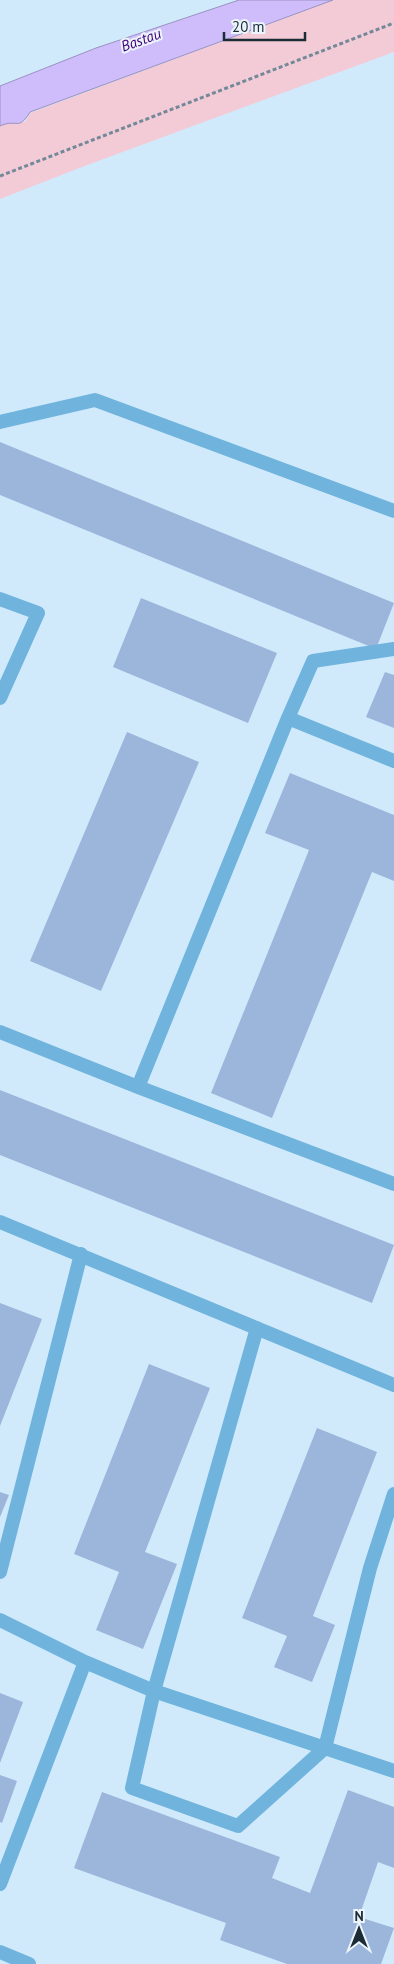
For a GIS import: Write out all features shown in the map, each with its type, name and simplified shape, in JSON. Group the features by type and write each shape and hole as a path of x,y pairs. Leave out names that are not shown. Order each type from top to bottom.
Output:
{"lane":[{"path":"0,422 95,400 394,510"},
{"path":"0,599 38,613 0,698"},
{"path":"138,1087 313,661 394,649"},
{"path":"288,718 394,761"},
{"path":"0,1032 138,1087 394,1184"},
{"path":"0,1222 394,1384"},
{"path":"0,1572 81,1254"},
{"path":"257,1328 154,1692 132,1788 238,1826 326,1748 370,1568 394,1494"},
{"path":"0,1620 85,1662 154,1692 394,1771"},
{"path":"0,1884 85,1662"},
{"path":"0,1952 29,1964"}],"path":[{"path":"0,176 394,23"}],"shaded area":[{"path":"333,0 394,0 394,52 0,199 0,126 9,122 25,122 30,113"}],"water":[{"name":"Bastau","path":"239,0 333,0 30,112 23,122 0,126 0,86 96,48"}],"building":[{"path":"0,442 394,603 376,649 0,495"},
{"path":"141,598 277,653 248,723 113,667"},
{"path":"385,672 394,675 394,728 366,717"},
{"path":"127,732 199,762 101,991 30,961"},
{"path":"290,773 394,815 394,881 372,872 272,1118 211,1093 309,850 265,833"},
{"path":"0,1090 394,1245 372,1303 0,1155"},
{"path":"0,1303 42,1319 0,1426"},
{"path":"149,1364 210,1388 145,1552 177,1564 143,1649 96,1630 119,1572 74,1554"},
{"path":"317,1428 377,1452 313,1616 335,1625 312,1682 274,1667 287,1636 242,1618"},
{"path":"0,1492 9,1495 0,1517"},
{"path":"0,1693 23,1702 0,1763"},
{"path":"0,1775 17,1781 2,1823 0,1822"},
{"path":"348,1790 394,1807 394,1868 378,1862 359,1917 394,1928 381,1964 287,1964 220,1940 226,1923 74,1868 102,1792 280,1857 272,1878 310,1893"}]}
